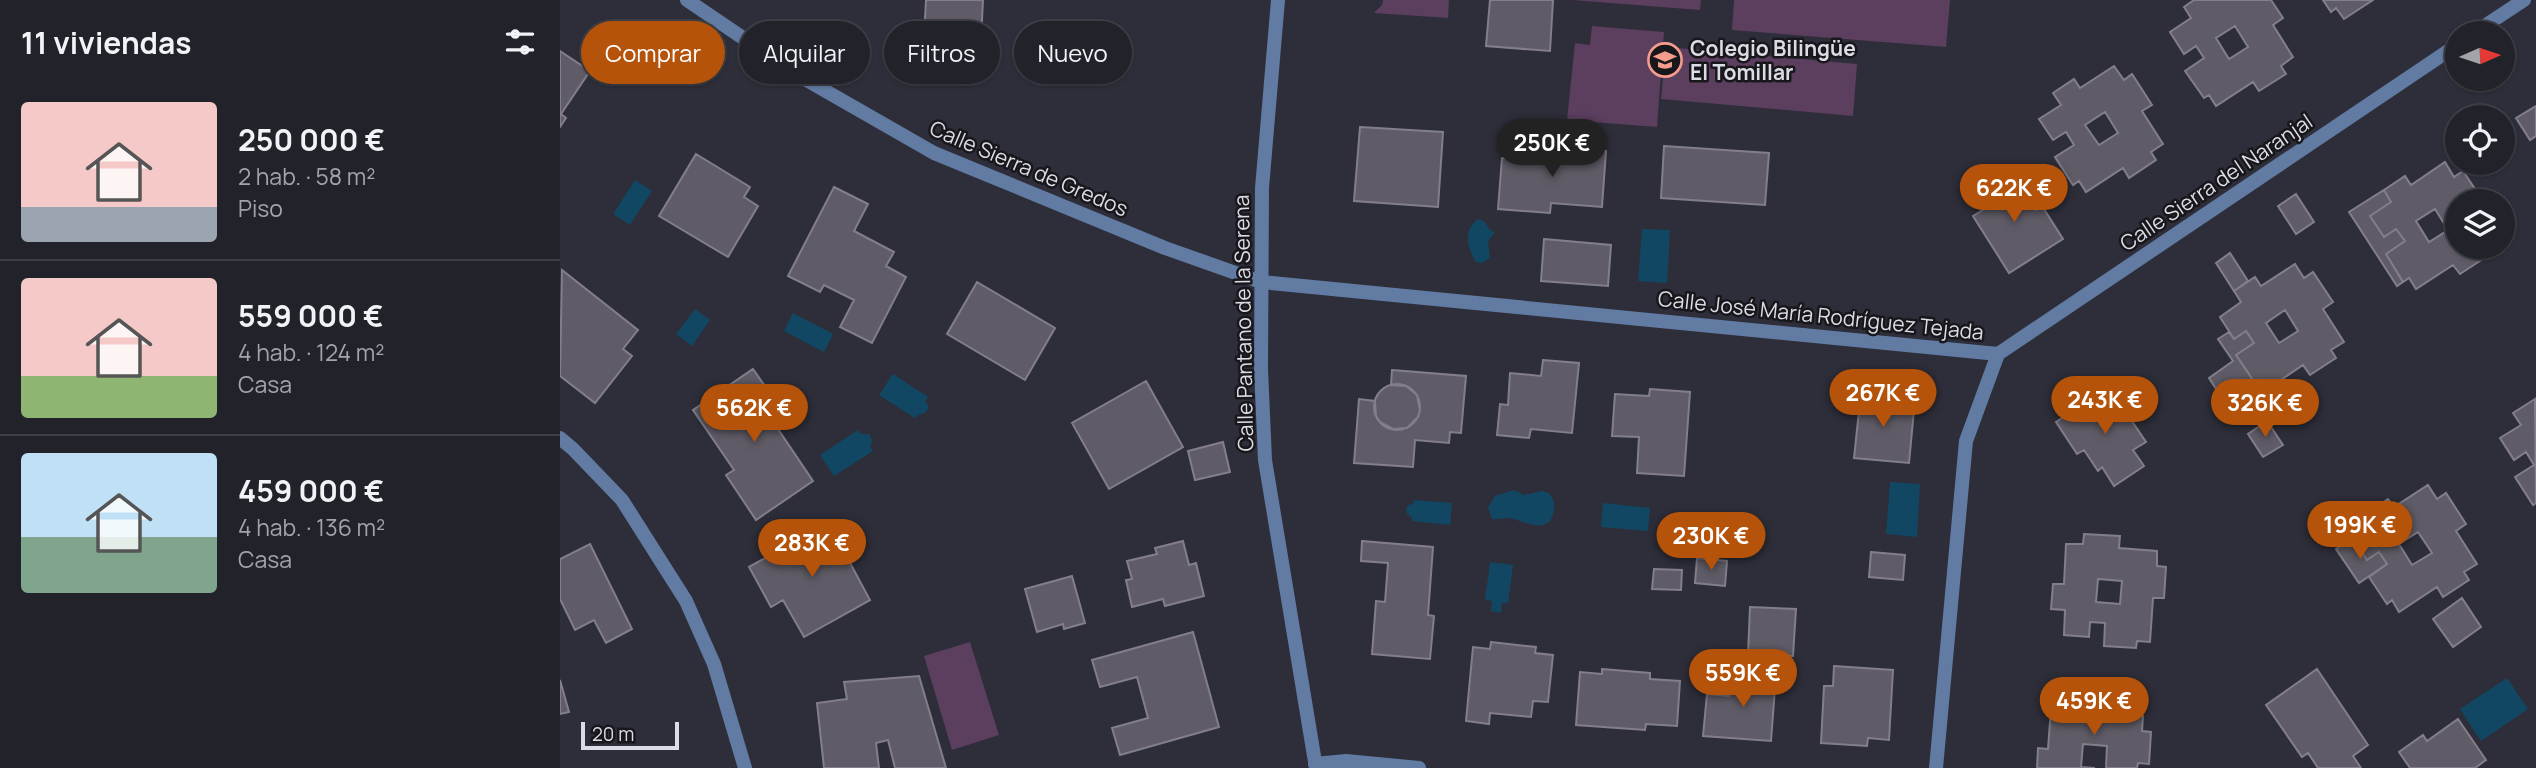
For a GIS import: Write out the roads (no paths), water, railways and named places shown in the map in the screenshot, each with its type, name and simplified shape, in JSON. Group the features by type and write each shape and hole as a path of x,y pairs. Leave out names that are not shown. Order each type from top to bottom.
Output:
{"street":[{"name":"Calle Sierra de Gredos","path":"687,0 796,74 934,153 1166,248 1261,282"},
{"name":"Calle Pantano de la Serena","path":"1278,0 1262,188 1261,369 1265,460 1315,766"},
{"path":"2492,21 2524,0"},
{"name":"Calle Sierra del Naranjal","path":"1998,354 2445,53"},
{"name":"Calle José María Rodríguez Tejada","path":"1261,282 1998,354 1966,441 1936,768"},
{"path":"560,438 622,500 686,601 714,664 745,768"},
{"path":"1315,766 1346,761 1419,768"}],"water":[{"path":"635,180 652,191 630,225 613,214"},
{"path":"1478,219 1495,232 1488,241 1490,258 1482,263 1476,262 1473,257 1468,239 1470,228"},
{"path":"1642,229 1670,230 1667,283 1638,281"},
{"path":"695,309 710,320 692,346 676,334"},
{"path":"793,313 833,334 824,352 784,331"},
{"path":"893,374 928,397 925,401 929,407 925,413 915,418 879,395"},
{"path":"858,430 861,434 869,434 873,451 834,476 820,455"},
{"path":"1890,482 1920,484 1917,537 1886,534"},
{"path":"1514,490 1524,495 1542,491 1549,493 1554,506 1550,521 1532,525 1508,518 1492,519 1488,507 1495,496"},
{"path":"1414,500 1452,503 1450,525 1412,521 1406,509"},
{"path":"1603,503 1650,508 1648,531 1601,527"},
{"path":"1490,562 1513,565 1508,603 1502,603 1501,613 1491,611 1492,601 1485,600"},
{"path":"2507,678 2528,709 2481,741 2460,709"}],"place":[{"name":"Colegio Bilingüe El Tomillar","path":"1665,60"}]}
